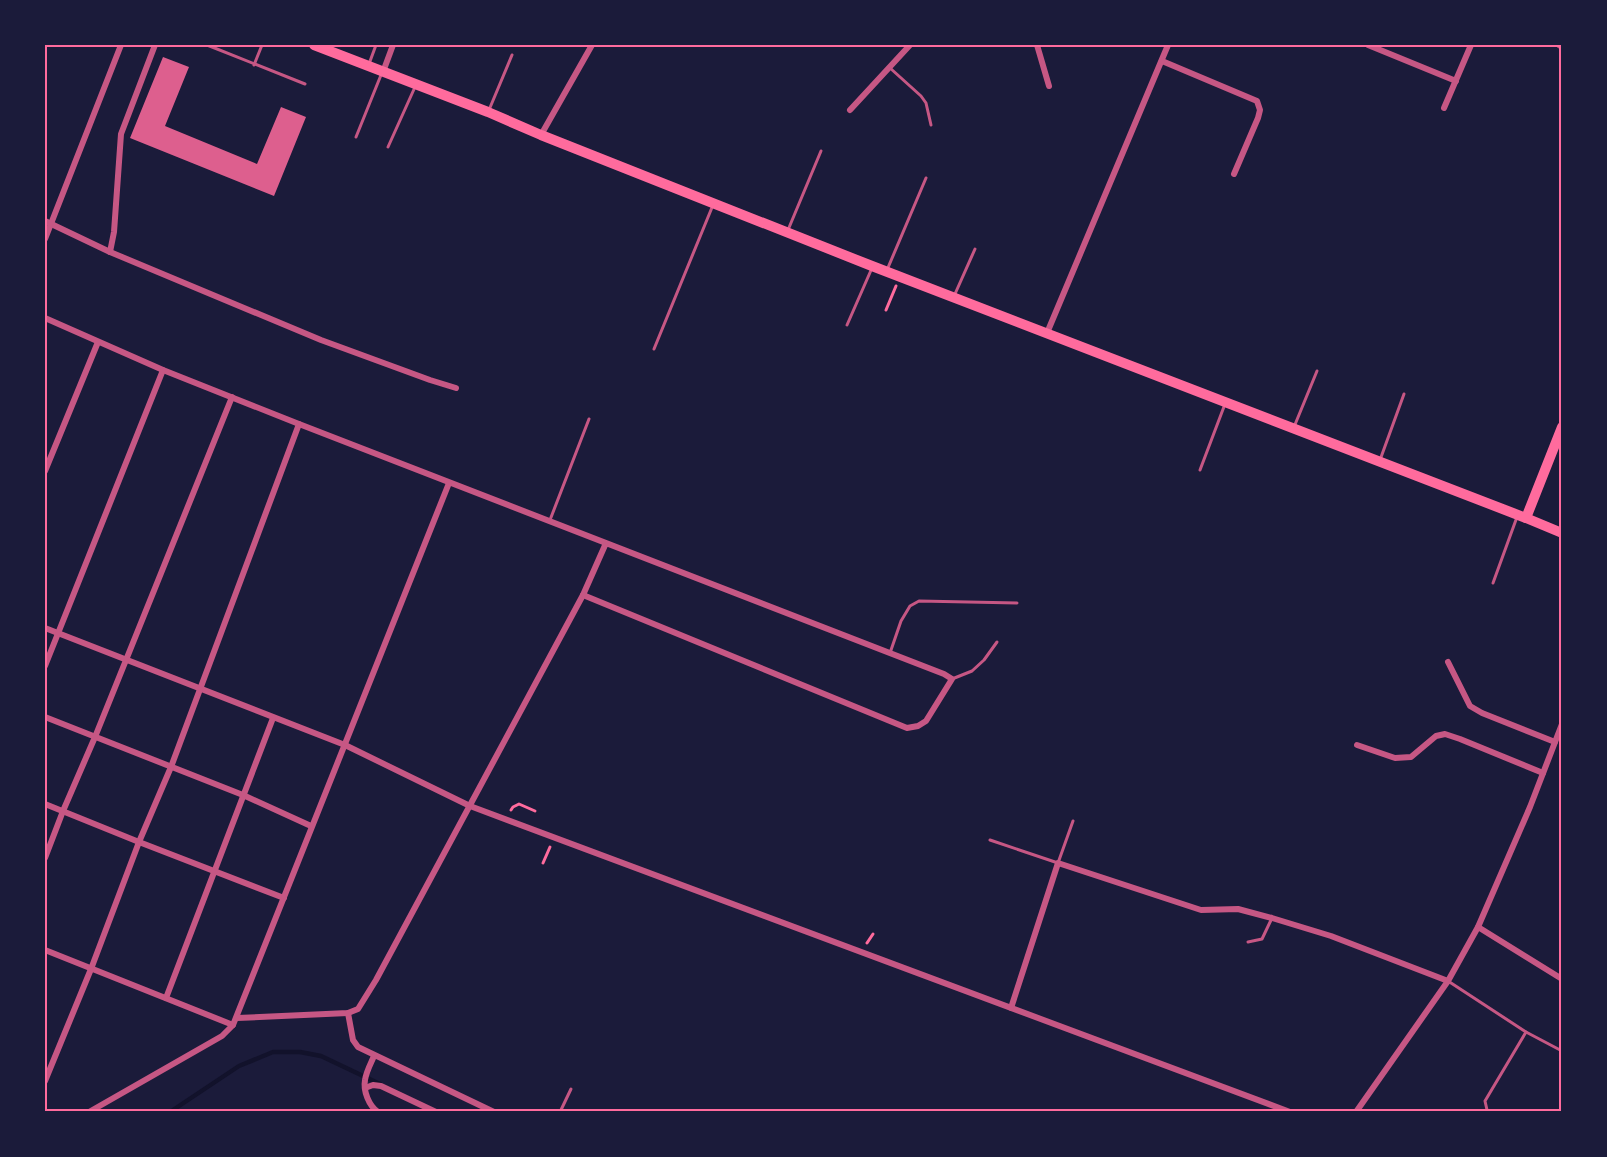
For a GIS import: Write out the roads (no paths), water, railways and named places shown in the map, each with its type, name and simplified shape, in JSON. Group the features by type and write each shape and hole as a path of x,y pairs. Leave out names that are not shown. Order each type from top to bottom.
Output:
{"main road":[{"path":"314,45 872,266 1562,532"},
{"path":"1522,517 1562,427"}],"street":[{"path":"45,239 48,223 120,45"},
{"path":"110,252 114,232 121,134 154,45"},
{"path":"382,72 393,45"},
{"path":"541,135 592,45"},
{"path":"850,110 910,45"},
{"path":"1037,45 1049,86"},
{"path":"1047,333 1168,45"},
{"path":"1368,45 1456,81"},
{"path":"1444,108 1471,45"},
{"path":"1162,61 1257,101 1260,110 1258,118 1234,174"},
{"path":"48,223 110,252 321,340 456,388"},
{"path":"45,318 232,398 952,679 926,721 908,728 583,595"},
{"path":"45,471 98,342"},
{"path":"45,666 163,370"},
{"path":"45,858 232,398"},
{"path":"45,1081 171,767 299,424"},
{"path":"89,1112 222,1036 235,1021 449,483"},
{"path":"45,950 166,998 235,1021 348,1013 358,1009 583,595 606,543"},
{"path":"45,628 345,746 470,806 506,820 1290,1112"},
{"path":"1448,662 1470,706 1555,742"},
{"path":"45,717 243,795 311,826"},
{"path":"166,998 273,718"},
{"path":"1356,1112 1448,981 1478,927 1530,807 1562,724"},
{"path":"1357,746 1395,758 1411,757 1436,736 1445,734 1543,773"},
{"path":"45,804 284,898"},
{"path":"1011,1008 1058,863 1201,910 1238,909 1272,918 1331,936 1448,981"},
{"path":"1478,927 1562,979"},
{"path":"348,1013 354,1044 374,1056 494,1112"},
{"path":"374,1056 365,1080 365,1088 368,1100 378,1112"},
{"path":"365,1088 373,1085 381,1086 436,1112"}],"lane":[{"path":"207,45 305,84"},
{"path":"254,65 262,45"},
{"path":"368,66 376,45"},
{"path":"488,112 512,55"},
{"path":"890,68 921,96 929,112 931,125"},
{"path":"356,137 382,72"},
{"path":"388,147 416,85"},
{"path":"787,232 821,151"},
{"path":"886,271 926,178"},
{"path":"654,349 713,203"},
{"path":"953,297 975,249"},
{"path":"847,325 872,266"},
{"path":"1293,428 1317,371"},
{"path":"1379,461 1404,394"},
{"path":"1200,470 1226,403"},
{"path":"549,521 589,419"},
{"path":"1493,583 1522,517"},
{"path":"890,653 901,621 910,606 919,601 1017,603"},
{"path":"952,679 972,671 984,660 997,642"},
{"path":"990,840 1058,863 1073,821"},
{"path":"1248,942 1262,939 1272,918"},
{"path":"1448,981 1526,1032 1562,1051"},
{"path":"1489,1112 1485,1101 1526,1032"},
{"path":"560,1112 571,1089"}],"waterway":[{"path":"170,1112 239,1066 273,1052 300,1052 321,1056 380,1084"}]}
